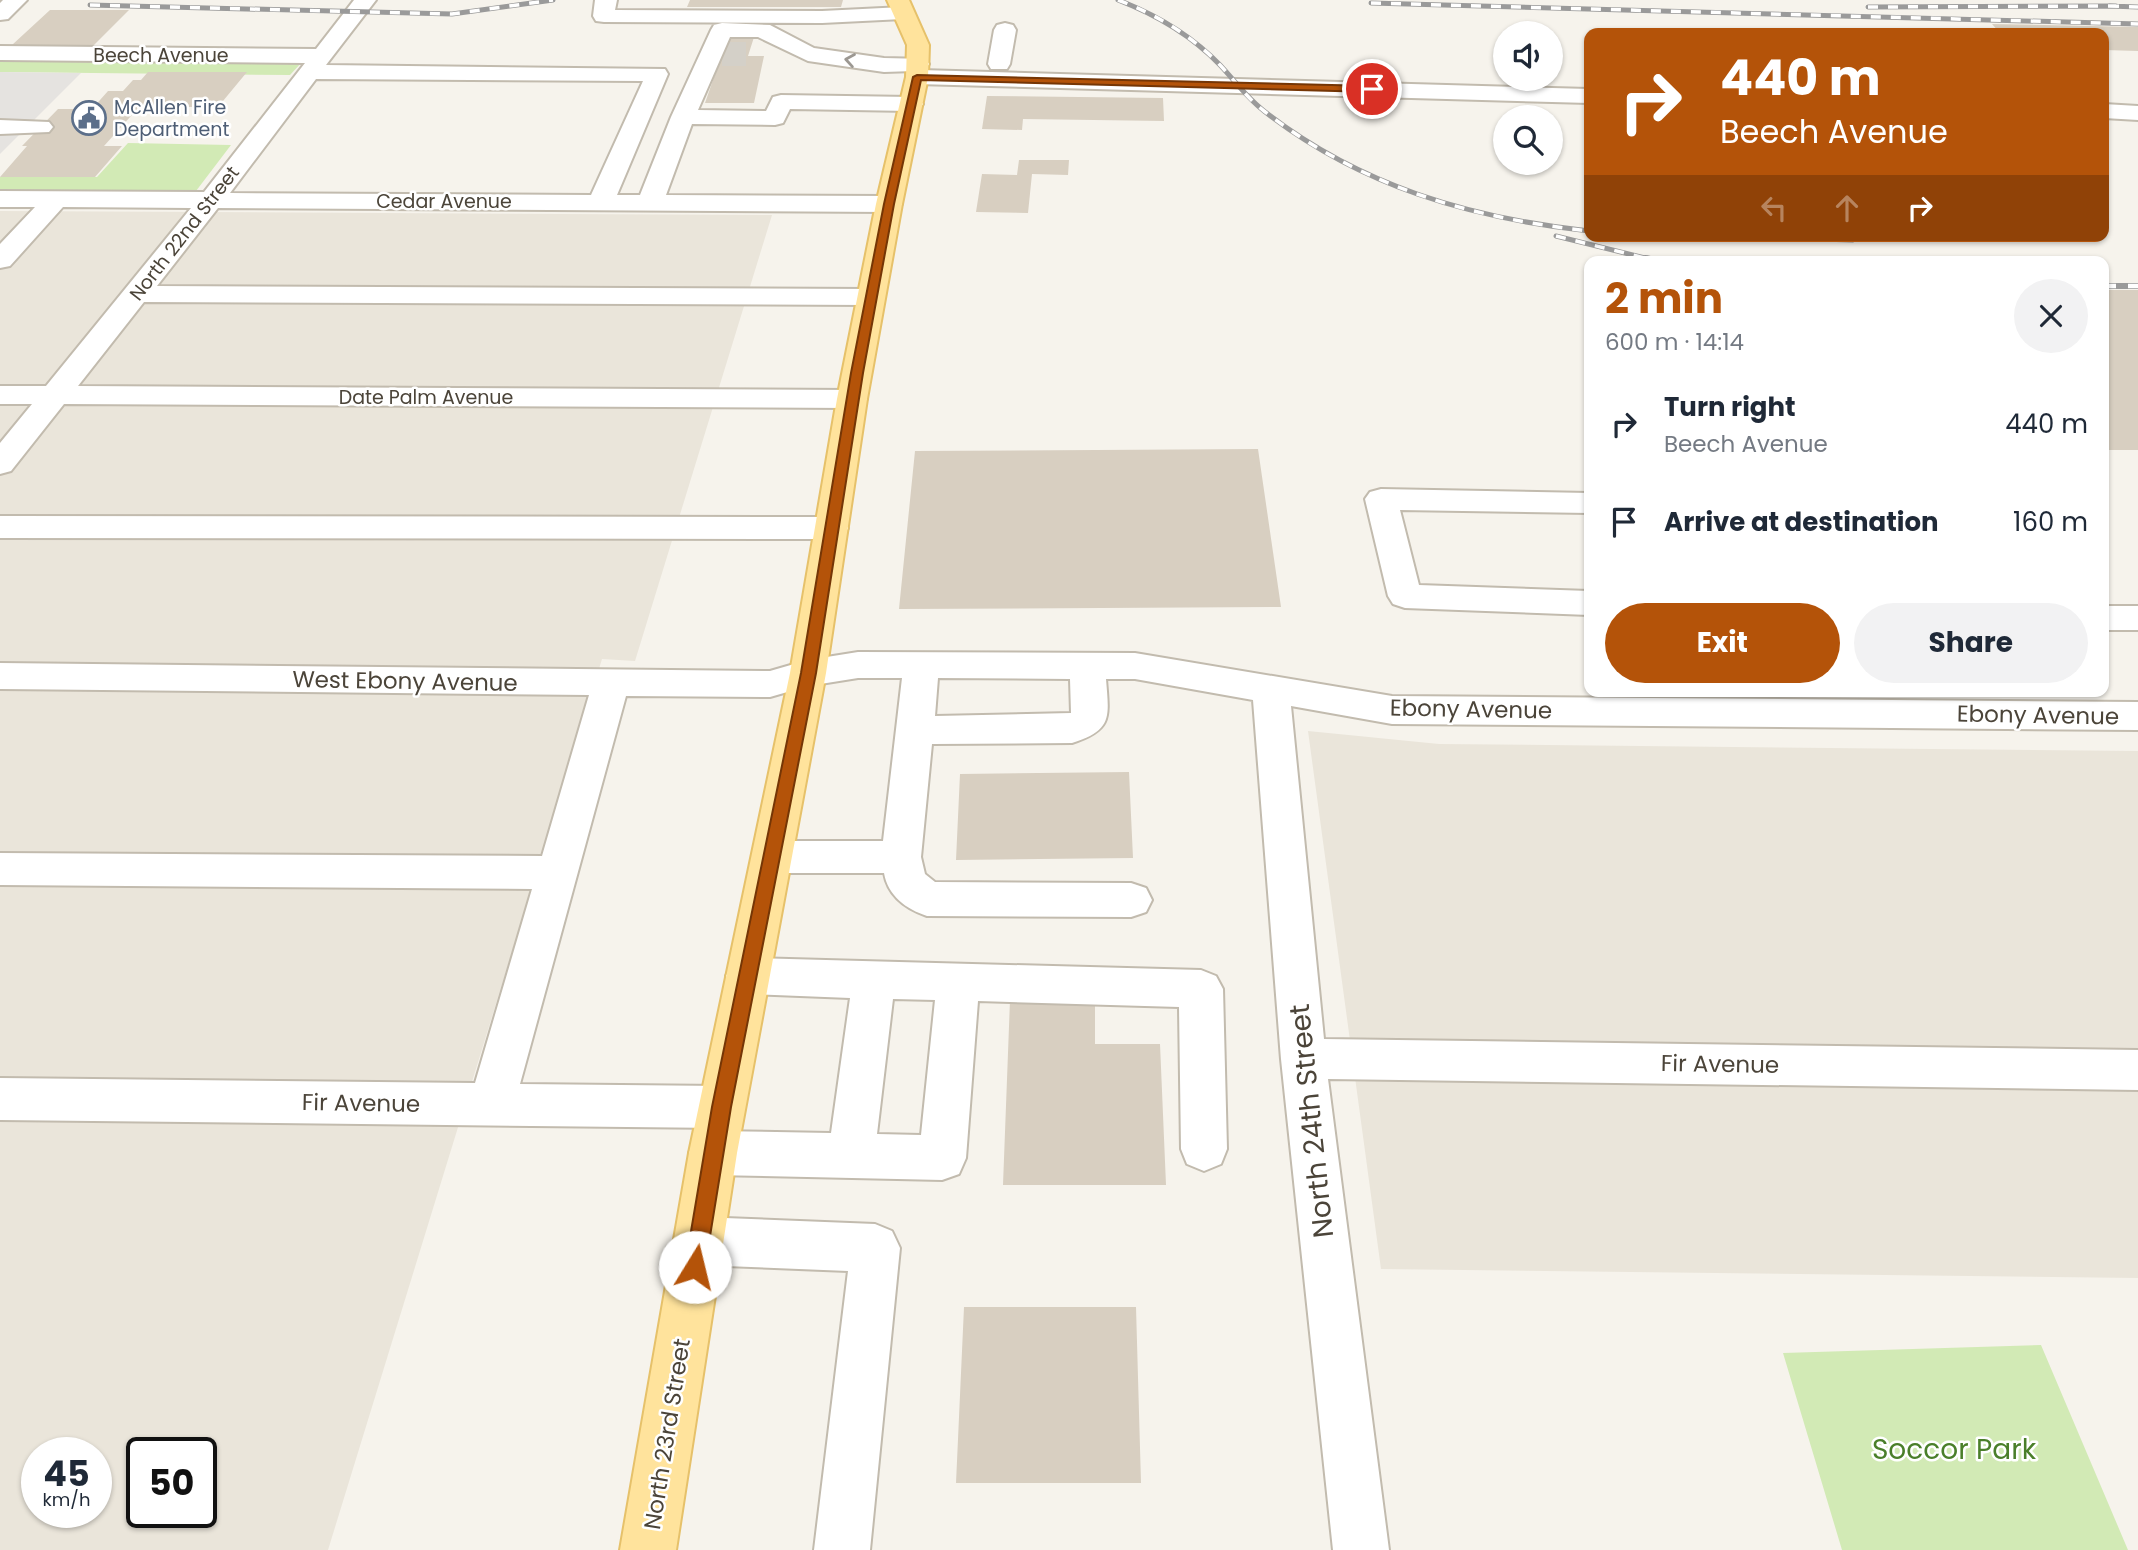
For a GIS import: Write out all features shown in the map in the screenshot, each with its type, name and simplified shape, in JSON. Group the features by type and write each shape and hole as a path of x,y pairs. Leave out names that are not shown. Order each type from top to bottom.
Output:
{"main road":[{"name":"North 23rd Street","path":"648,1550 713,1153 808,673 852,399 889,204 916,82 918,45 886,7"}],"street":[{"path":"0,14 16,0"},
{"name":"North 22nd Street","path":"0,464 211,200 365,0"},
{"path":"606,0 604,16 886,7"},
{"path":"650,203 683,117 720,45 722,30 762,30 774,46 790,102"},
{"path":"997,72 1005,30"},
{"path":"774,46 884,65 916,82"},
{"name":"Beech Avenue","path":"0,53 656,74 601,202"},
{"path":"1128,75 1160,68"},
{"path":"683,117 775,118 781,102 997,72 1128,75 1584,96"},
{"path":"2109,111 2138,113"},
{"path":"0,127 41,127"},
{"name":"Cedar Avenue","path":"0,199 889,204"},
{"path":"0,260 56,199"},
{"path":"136,294 872,297"},
{"name":"Date Palm Avenue","path":"0,395 852,399"},
{"path":"1584,503 1381,499 1405,596 1584,603"},
{"path":"0,527 832,528"},
{"path":"2109,618 2138,618"},
{"name":"Ebony Avenue","path":"808,673 858,665 1135,666 1271,691 1392,709 2138,716"},
{"path":"921,666 901,857 906,882 927,899 1131,900"},
{"path":"915,730 1072,729 1085,723 1090,713 1087,666"},
{"name":"West Ebony Avenue","path":"0,676 770,684 808,673"},
{"path":"492,1104 555,873 611,684"},
{"name":"North 24th Street","path":"1271,691 1303,1059 1361,1550"},
{"path":"772,857 901,857"},
{"path":"0,869 555,873"},
{"path":"748,976 1200,989 1205,1149"},
{"path":"851,1155 874,980"},
{"path":"713,1153 943,1158 958,982"},
{"name":"Fir Avenue","path":"1303,1059 2138,1070"},
{"name":"Fir Avenue","path":"0,1098 722,1107"},
{"path":"699,1241 875,1248 842,1550"}],"shaded area":[{"path":"0,72 81,73 0,154"},
{"path":"0,211 772,215 635,661 602,659 328,1550 0,1550"},
{"path":"1308,731 1439,744 2138,751 2138,1278 1381,1269"}],"green space":[{"path":"0,61 302,62 290,75 0,72"},
{"path":"128,143 231,145 196,191 0,190 0,177 97,177"},
{"name":"Soccor Park","path":"2041,1345 2128,1550 1842,1550 1783,1353"}],"building":[{"path":"690,0 843,0 841,7 687,7"},
{"path":"50,10 129,10 94,45 12,45"},
{"path":"1992,24 2138,27 2138,51 2109,50 2109,28 1996,28"},
{"path":"729,34 755,34 748,56 764,56 754,103 705,103"},
{"name":"McAllen Fire Department","path":"148,72 247,72 218,107 139,107 104,146 122,146 95,177 0,177 27,146 22,146 58,109 92,109 108,91 123,91 133,80 141,80"},
{"path":"987,96 1163,98 1164,121 1023,119 1022,130 982,129"},
{"path":"1019,160 1069,160 1068,175 1032,174 1028,213 976,212 982,174 1017,175"},
{"path":"2109,290 2138,290 2138,450 2109,450"},
{"path":"1258,449 1281,607 899,609 915,451"},
{"path":"1129,772 1133,858 956,860 960,774"},
{"path":"1010,1000 1095,1000 1095,1044 1160,1044 1166,1185 1003,1185"},
{"path":"964,1307 1136,1307 1141,1483 956,1483"}],"tunnel":[{"path":"722,54 749,54"}],"railway":[{"path":"90,5 452,14 553,0"},
{"path":"1118,0 1160,19 1185,35 1209,54 1264,111 1339,160 1418,194 1459,207 1584,230"},
{"path":"1371,3 2138,24"},
{"path":"1868,7 2110,6"},
{"path":"2110,6 2138,7"},
{"path":"2110,6 2116,6"},
{"path":"1556,236 1637,256"},
{"path":"2109,286 2138,286"}],"place":[{"name":"McAllen Fire Department","path":"89,118"}],"route":[{"path":"695,1267 713,1153 808,673 857,373 889,204 917,77 1372,89"}]}
